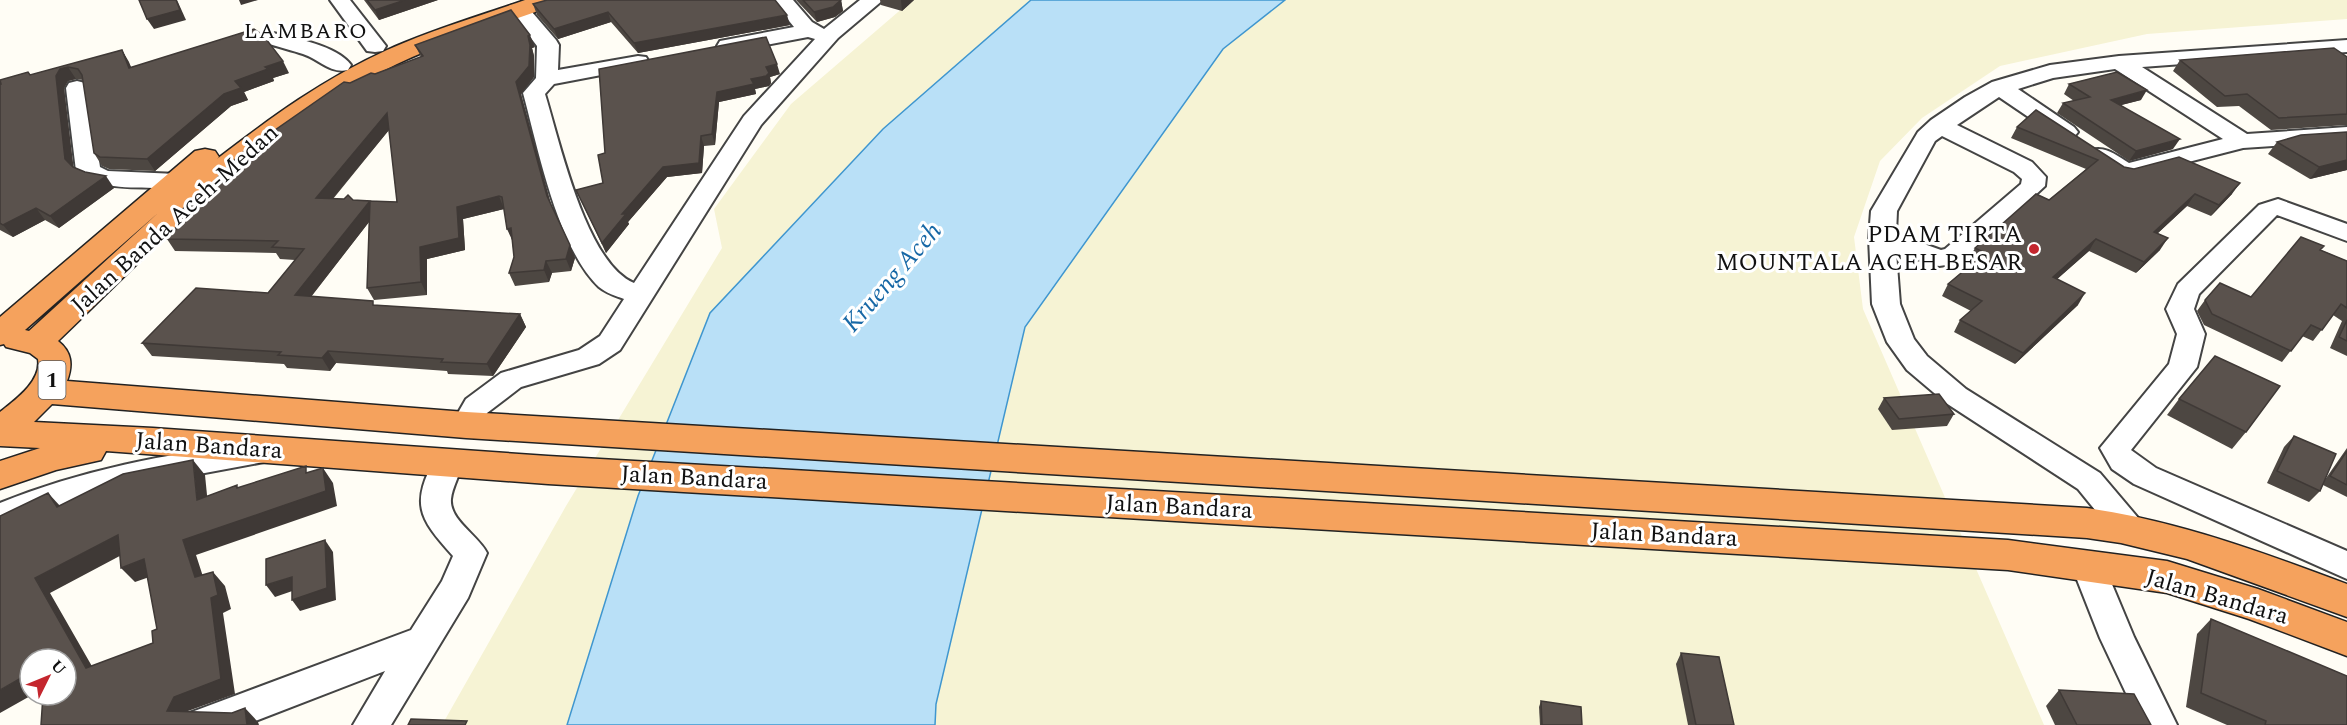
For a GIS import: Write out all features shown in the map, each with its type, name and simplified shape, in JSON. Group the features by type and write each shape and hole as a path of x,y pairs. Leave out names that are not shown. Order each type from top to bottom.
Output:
{"highway":[{"name":"Jalan Banda Aceh-Medan","path":"0,334 242,126 340,64 375,45 423,22 487,0"},
{"name":"Jalan Banda Aceh-Medan","path":"36,343 221,170 278,124 371,67 398,54 547,0"},
{"name":"1","path":"0,339 36,343 47,349 53,357 55,367 53,379 45,391 33,405 0,432"},
{"name":"Jalan Bandara","path":"45,391 466,425 2008,518 2128,528 2260,567 2347,601"},
{"name":"Jalan Bandara","path":"0,432 548,470 2008,555 2167,577 2258,605 2347,639"},
{"path":"0,475 53,457 153,441"}],"street":[{"path":"340,0 375,45"},
{"path":"782,0 819,32"},
{"path":"706,50 819,32 873,0"},
{"path":"519,9 548,45 547,79"},
{"path":"466,425 476,406 511,380 589,357 610,343 752,121 819,32"},
{"path":"273,39 313,50 340,64"},
{"path":"2128,528 2090,481 2006,430 1956,396 1917,363 1901,342 1886,304 1882,279 1884,211 1926,137 1972,102 2000,87 2050,72 2119,62 2346,46"},
{"path":"640,296 608,280 587,247 566,200 534,93 547,79 661,58"},
{"path":"2119,62 2242,141"},
{"path":"2000,87 2097,154 2126,171 2242,141 2347,134"},
{"path":"76,88 88,171 104,178 177,181"},
{"path":"1882,238 1939,258 1952,257 2033,186 2034,177 2023,167 1939,125"},
{"path":"2347,233 2278,207 2268,210 2187,290 2180,309 2191,334 2183,367 2116,444 2116,453 2124,462 2145,476 2347,566"},
{"path":"0,517 112,478 178,464 278,450"},
{"path":"2090,481 2124,462"},
{"path":"371,725 420,642 456,588 471,553 440,520 435,500 448,463"},
{"path":"2089,567 2117,638 2159,725"},
{"path":"202,725 420,642"}],"shaded area":[{"path":"912,0 2347,0 2347,19 2147,34 2000,66 1922,118 1880,161 1854,237 1863,309 2044,725 442,725 566,506 722,248 714,209 791,104"}],"water":[{"name":"Krueng Aceh","path":"1031,0 1285,0 1223,49 1025,327 936,704 935,725 567,725 638,496 710,313 883,129"}],"building":[{"path":"139,0 176,0 180,10 147,19"},
{"path":"367,0 405,0 375,10"},
{"path":"547,0 775,0 787,15 634,43 608,12 554,29 533,4"},
{"path":"803,0 841,0 833,7 814,12"},
{"path":"511,10 530,35 528,36 529,66 516,82 547,196 570,245 566,259 546,261 544,270 509,273 514,257 511,228 507,229 502,197 499,196 457,207 459,238 420,247 421,282 367,288 370,201 295,295 373,301 373,305 520,314 487,364 328,351 322,358 278,355 281,352 142,343 196,288 268,293 304,249 272,247 278,241 167,239 190,215 178,214 198,193 202,194 239,155 344,82 350,83 371,73 375,74 423,56 415,45","holes":["387,113 397,202 353,200 348,195 344,199 316,198"]},
{"path":"254,29 263,35 283,61 235,81 241,88 224,94 147,159 100,157 94,153 82,75 78,69 68,67 60,69 56,76 65,159 73,167 85,172 106,176 50,216 36,208 3,225 0,223 0,80 28,72 30,75 122,50 129,68"},
{"path":"766,37 777,64 766,67 769,73 766,76 751,79 754,84 717,92 712,134 701,136 699,163 663,167 622,214 626,214 602,243 576,190 603,183 598,155 605,153 599,69"},
{"path":"2334,48 2347,57 2347,114 2279,118 2247,94 2225,96 2180,60"},
{"path":"2117,72 2147,90 2111,100 2180,139 2136,151 2063,103 2090,97 2069,84"},
{"path":"2036,110 2124,167 2134,169 2179,157 2240,183 2219,205 2195,194 2154,232 2168,238 2144,262 2096,239 2053,277 2085,293 2023,353 1960,320 1982,301 1948,284 1985,253 1975,248 2036,194 2049,200 2098,160 2017,127"},
{"path":"2347,132 2347,160 2319,167 2277,142 2301,135"},
{"path":"2301,237 2324,246 2320,250 2347,261 2347,308 2341,304 2322,330 2311,325 2291,351 2212,314 2205,300 2220,283 2251,297"},
{"path":"2347,320 2347,341 2339,337"},
{"path":"2215,356 2280,386 2246,432 2179,399"},
{"path":"1939,394 1954,414 1899,419 1884,398"},
{"path":"2294,436 2336,454 2320,491 2277,471"},
{"path":"2347,451 2347,485 2330,476"},
{"path":"193,460 197,500 237,485 237,488 306,466 306,473 323,468 326,491 183,540 195,577 213,572 218,595 211,598 221,679 174,697 167,711 232,713 245,708 247,725 41,725 42,707 78,707 78,654 86,668 153,643 152,631 157,629 144,559 121,568 118,535 35,578 74,647 18,647 18,680 0,690 0,516 48,493 57,507 123,474"},
{"path":"325,540 327,588 292,600 292,577 266,585 266,559"},
{"path":"2211,619 2347,676 2347,725 2265,725 2266,721 2201,693"},
{"path":"1681,653 1719,657 1734,725 1696,725"},
{"path":"2059,690 2134,694 2151,725 2077,725"},
{"path":"1541,701 1581,707 1582,725 1542,725"},
{"path":"411,719 467,721 465,725 408,725"}],"place":[{"name":"PDAM TIRTA MOUNTALA ACEH BESAR","path":"2034,249"}],"district":[{"name":"LAMBARO","path":"306,31"}]}
